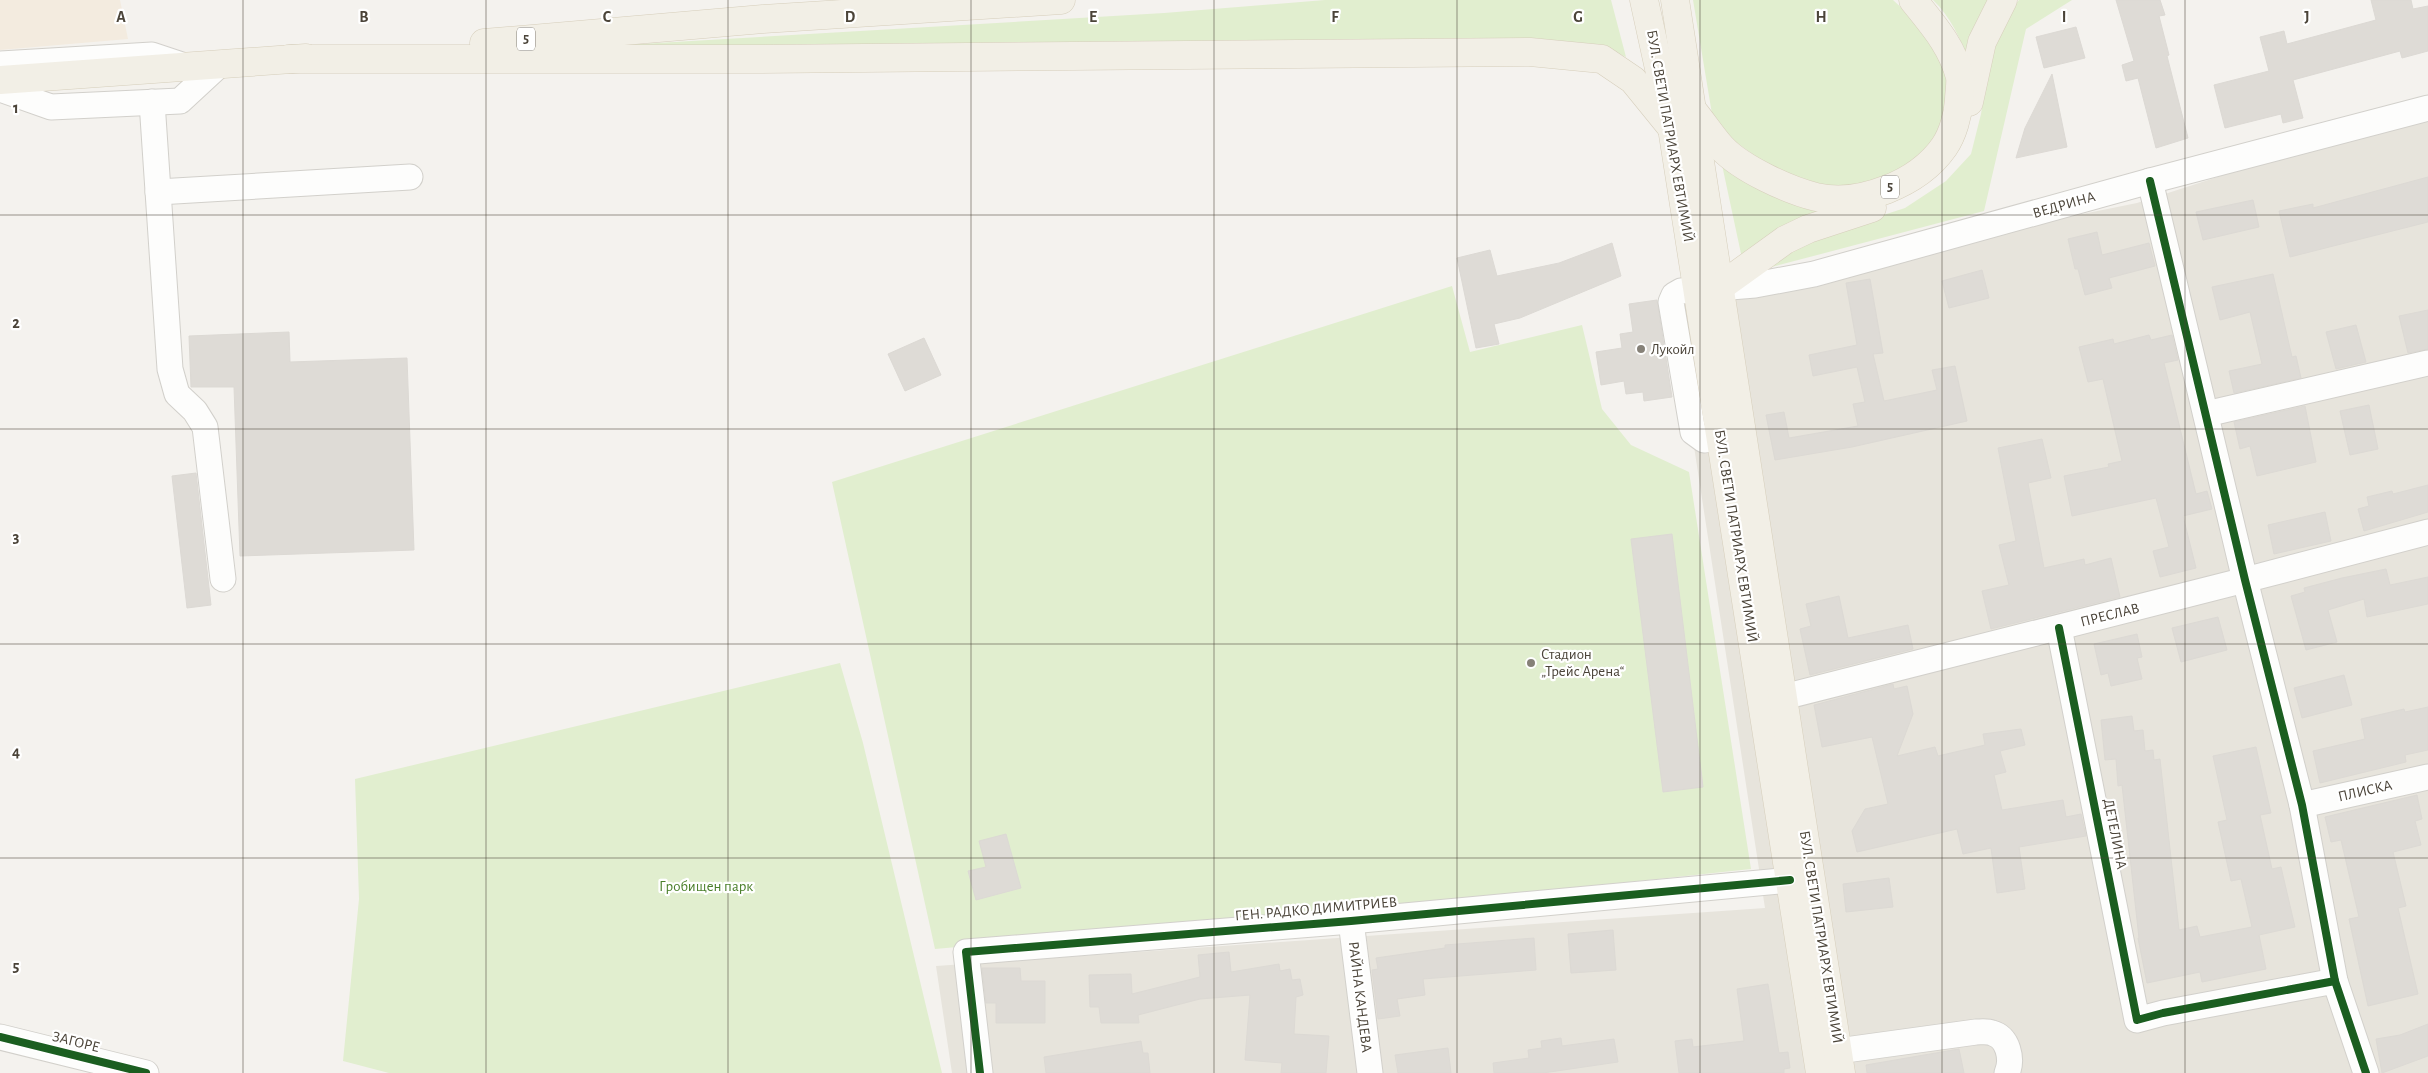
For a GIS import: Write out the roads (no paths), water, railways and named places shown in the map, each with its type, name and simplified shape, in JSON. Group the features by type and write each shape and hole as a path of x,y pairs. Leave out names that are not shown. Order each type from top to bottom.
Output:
{"main road":[{"name":"5","path":"763,19 880,0"},
{"name":"5","path":"0,80 289,59 763,19 1061,0"},
{"name":"БУЛ. СВЕТИ ПАТРИАРХ ЕВТИМИЙ","path":"1644,0 1709,288"},
{"name":"БУЛ. СВЕТИ ПАТРИАРХ ЕВТИМИЙ","path":"1675,0 1692,109 1709,288 1772,700 1840,1062"},
{"name":"5","path":"1692,109 1722,148 1742,164 1773,180 1814,197 1838,200 1893,186 1918,172 1945,146 1958,115 1960,79 1948,43 1914,0"},
{"path":"1709,288 1785,240 1808,229 1891,202 1915,189 1934,175 1952,153 1965,121 1982,42 2003,0"},
{"path":"289,59 752,59 1530,52 1602,59 1632,80 1672,128"},
{"name":"БУЛ. СВЕТИ ПАТРИАРХ ЕВТИМИЙ","path":"1772,700 1790,880 1820,1073"}],"street":[{"path":"0,64 152,55 187,67"},
{"path":"0,89 51,107 180,101 220,64"},
{"path":"152,102 170,369 177,394 195,411 205,428 224,579"},
{"name":"ВЕДРИНА","path":"1732,437 1704,440 1693,432 1671,302 1674,295 1681,291 1755,285 1814,274 2150,181 2428,108"},
{"path":"158,192 410,177"},
{"path":"2150,181 2245,580 2302,805 2335,981 2366,1073"},
{"path":"2206,414 2428,363"},
{"name":"ПРЕСЛАВ","path":"1772,700 2428,532"},
{"name":"ДЕТЕЛИНА","path":"2059,628 2137,1020 2163,1013 2335,981"},
{"name":"ПЛИСКА","path":"2302,805 2428,777"},
{"name":"ГЕН. РАДКО ДИМИТРИЕВ","path":"980,1073 966,952 1350,921 1790,880"},
{"name":"РАЙНА КАНДЕВА","path":"1350,921 1370,1073"},
{"path":"1840,1062 1976,1032 1993,1033 2006,1043 2010,1059 2007,1073"},
{"name":"ЗАГОРЕ","path":"0,1037 146,1073"}],"place":[{"name":"Лукойл","path":"1641,349"},
{"name":"Стадион „Трейс Арена“","path":"1531,663"}],"park label":[{"name":"Гробищен парк","path":"706,886"}]}
